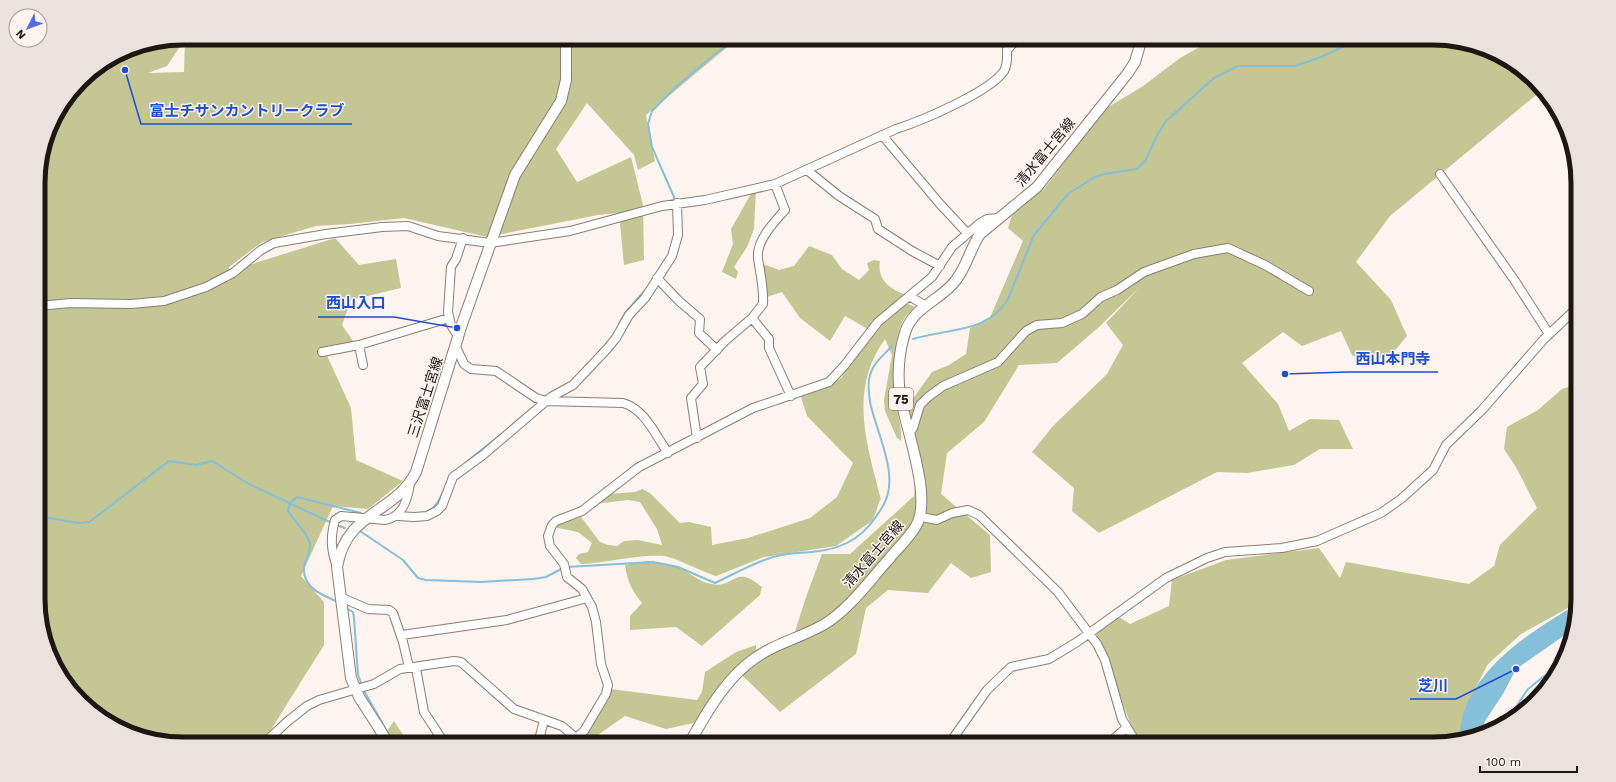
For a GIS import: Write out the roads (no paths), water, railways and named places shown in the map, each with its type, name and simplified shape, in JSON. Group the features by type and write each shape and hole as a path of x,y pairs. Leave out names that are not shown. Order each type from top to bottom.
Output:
{"main road":[{"name":"三沢富士宮線","path":"384,737 359,689 350,678 337,567 339,555 347,536 366,518 406,489 416,472 462,324 515,175 561,101 566,80 566,45"},
{"name":"清水富士宮線","path":"693,737 710,709 745,666 771,647 830,620 867,584 912,531 920,517 922,493 899,384 901,348 905,331 910,322 926,306 948,290 957,280 974,243 988,226 1037,187 1128,73 1135,62 1140,45"}],"street":[{"path":"45,305 70,303 131,304 164,301 206,287 233,272 260,250 274,243 326,234 382,227 408,226 438,236 463,238 490,243 570,231 674,204 704,200 775,184 882,135 913,123 984,89 1004,70 1007,63 1007,50 1012,45"},
{"path":"882,135 940,204 968,233"},
{"path":"807,170 838,196 875,220 878,229 912,251 940,266"},
{"path":"1440,174 1515,280 1549,334"},
{"path":"697,438 691,398 703,384 700,367 752,318 763,304 758,256 759,248 772,224 785,210 775,184"},
{"path":"337,567 331,552 334,525 341,516 385,520 398,516 427,516 437,511 442,506 453,477 546,401 573,384 607,349 616,338 629,315 645,298 672,256 676,245 678,228 674,204"},
{"path":"579,737 606,694 608,685 601,664 596,622 592,607 582,589 568,577 564,564 550,546 548,536 552,525 556,520 582,511 639,467 752,408 829,382 844,366 878,322 932,277 952,247 987,219 999,218"},
{"path":"463,238 451,267 448,312 464,364 471,369 496,371 536,398 546,401 623,403 632,406 641,413 668,453"},
{"path":"909,433 913,428 920,405 928,397 943,386 998,362 1026,331 1038,324 1062,323 1076,317 1082,314 1101,297 1117,290 1144,272 1194,254 1228,248 1265,266 1309,291"},
{"path":"657,278 679,301 700,319 699,334 717,350"},
{"path":"909,296 926,306"},
{"path":"954,737 987,690 1012,667 1049,659 1089,633 1166,578 1207,558 1225,552 1282,548 1317,541 1381,513 1401,499 1433,470 1446,445 1482,410 1549,334 1571,314"},
{"path":"322,352 359,345 450,318"},
{"path":"752,318 769,339 769,348 791,396"},
{"path":"359,345 363,365"},
{"path":"398,516 405,503 410,483"},
{"path":"920,517 937,520 952,513 968,510 979,515 1058,592 1097,644 1105,660 1113,691 1126,728 1132,737"},
{"path":"402,635 507,620 587,598"},
{"path":"341,602 368,609 389,610 393,613 413,668 424,712 440,737"},
{"path":"271,737 307,706 319,700 378,683 400,669 454,660 461,662 514,709 562,726 572,737"},
{"path":"540,737 544,720"},
{"path":"1116,737 1126,728"}],"water":[{"path":"1571,608 1566,634 1516,669 1503,694 1485,721 1483,727 1459,734 1465,708 1485,675 1512,648 1544,624"}],"waterway":[{"path":"674,202 674,197 652,147 648,124 652,111 677,86 727,45"},
{"path":"913,339 978,324 999,310 1008,299 1034,235 1068,194 1093,178 1104,174 1137,169 1146,160 1157,135 1166,121 1214,78 1238,66 1295,66 1321,57 1347,45"},
{"path":"619,324 625,313 647,288"},
{"path":"567,567 653,562 678,567 715,583 766,559 788,554 836,548 855,538 863,532 877,515 884,504 888,493 888,467 870,402 868,385 871,371 879,359 892,346"},
{"path":"465,463 504,432"},
{"path":"45,517 78,523 89,522 169,461 196,465 212,461 247,483 332,523"},
{"path":"409,513 420,513 430,510 439,500 444,489"},
{"path":"338,602 315,590 307,581 304,569 310,545 304,532 288,511 290,503 297,497 361,513"},
{"path":"336,525 345,528"},
{"path":"360,531 403,560 418,578 426,580 481,582 533,579 546,577 563,568"},
{"path":"346,608 353,612 358,675 362,685"},
{"path":"1513,711 1528,689 1550,671"},
{"path":"363,689 390,737"}],"place":[{"name":"富士チサンカントリークラブ","path":"125,70"},
{"name":"西山入口","path":"457,328"},
{"name":"西山本門寺","path":"1285,374"},
{"name":"芝川","path":"1516,669"}]}
